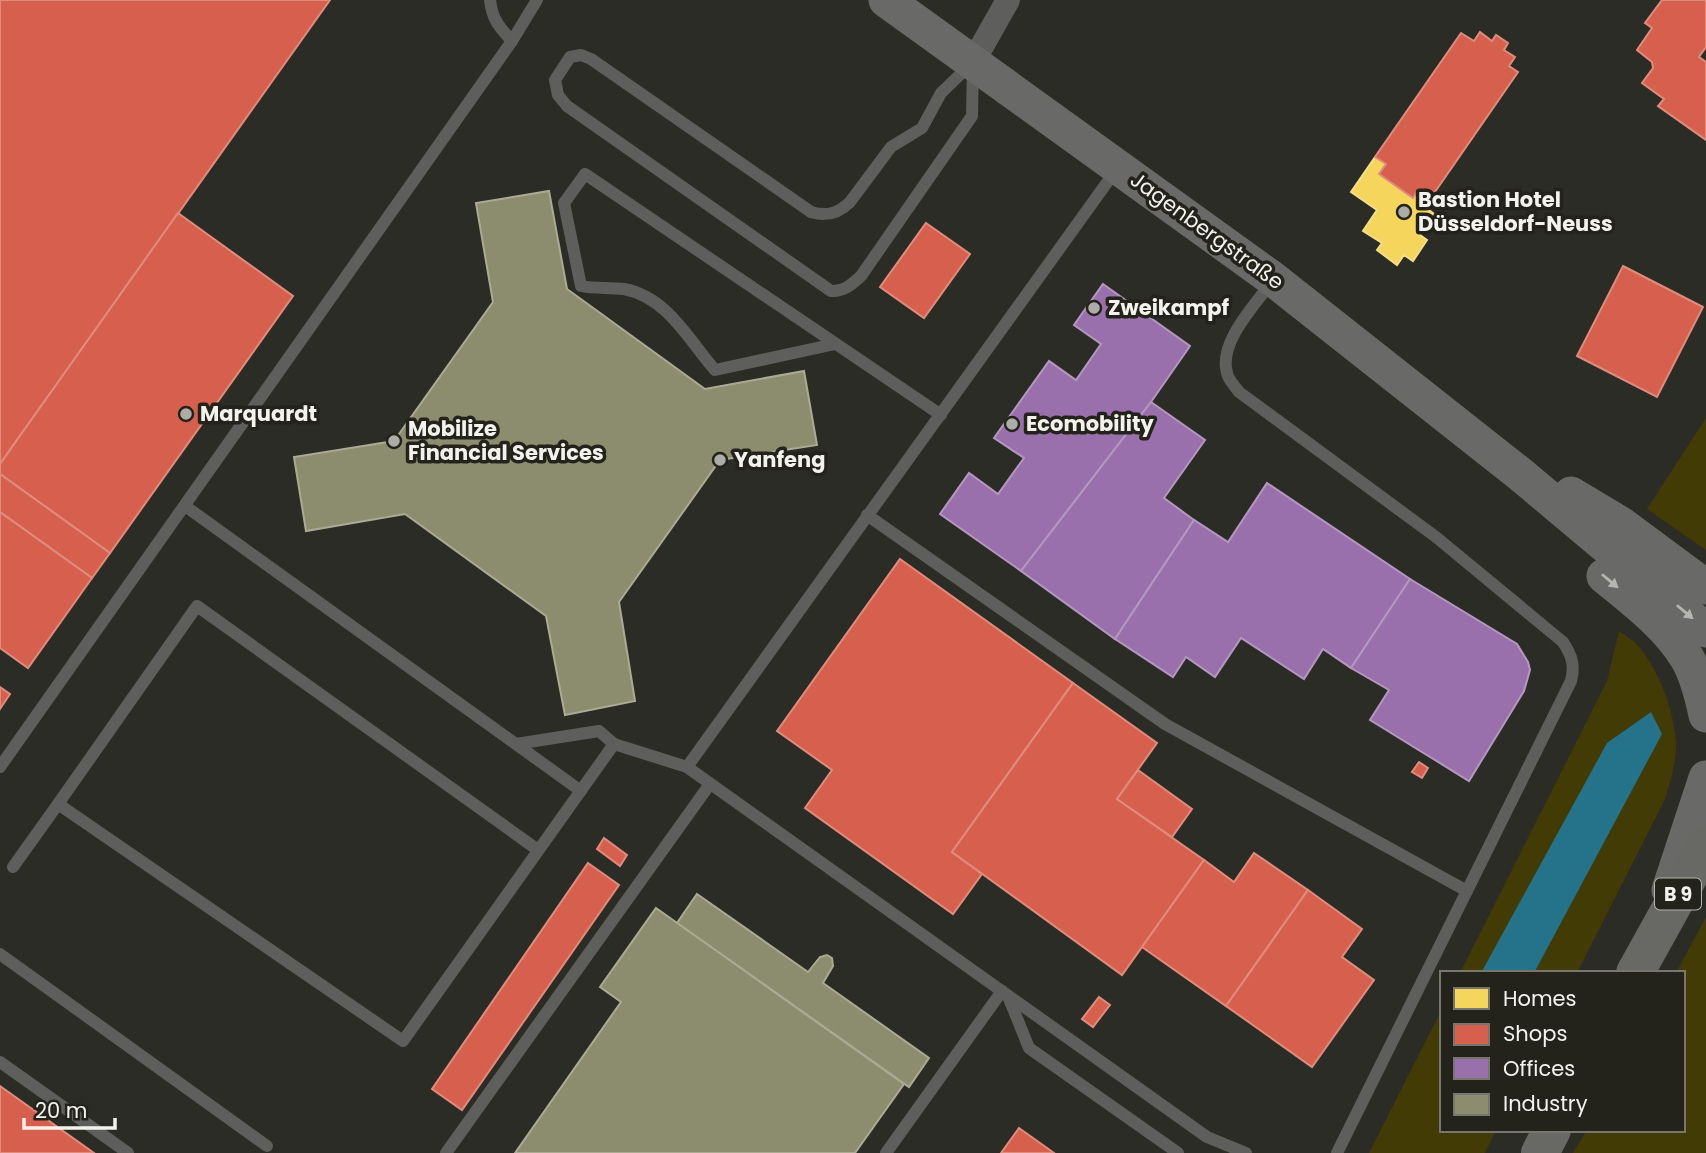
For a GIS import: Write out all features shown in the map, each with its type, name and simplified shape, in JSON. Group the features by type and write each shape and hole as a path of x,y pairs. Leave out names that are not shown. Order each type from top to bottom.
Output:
{"main road":[{"name":"B 9","path":"1643,958 1706,845"},
{"name":"B 9","path":"1643,958 1706,891"},
{"path":"1540,1153 1551,1132"}],"street":[{"name":"Jagenbergstraße","path":"886,0 1273,279 1520,474 1706,630"},
{"path":"973,62 1008,0"},
{"name":"Jagenbergstraße","path":"1520,474 1558,485 1621,524 1706,587"},
{"name":"Jagenbergstraße","path":"1520,474 1548,518 1575,551 1658,621 1687,658 1700,688 1706,715"},
{"path":"1643,958 1706,778"}],"lane":[{"path":"490,0 495,24 512,41"},
{"path":"0,767 512,41 537,0"},
{"path":"581,55 591,59 811,212 820,215 842,209 850,202 891,147 922,128 941,93 973,62 972,116 861,276 837,292 823,288 567,106 558,94 555,80 570,57 581,55"},
{"path":"687,767 1119,167"},
{"path":"835,344 715,370 673,316 646,297 624,289 581,286 564,203 585,174 941,415"},
{"path":"1273,279 1232,337 1225,356 1227,375 1239,392 1436,537 1563,642 1571,654 1574,668 1571,681 1338,1153"},
{"path":"185,506 581,791"},
{"path":"867,515 1165,724 1467,891"},
{"path":"13,867 197,606 538,850"},
{"path":"516,744 599,731 614,744 687,767 1207,1137 1246,1153"},
{"path":"58,804 403,1041 614,744"},
{"path":"446,1153 710,784"},
{"path":"0,954 267,1146"},
{"path":"886,1153 1005,993"},
{"path":"1005,993 1028,1048 1178,1153"},
{"path":"0,1062 128,1153"}],"shaded area":[{"path":"1706,418 1706,550 1647,509"},
{"path":"1619,631 1636,643 1647,658 1659,680 1672,716 1676,755 1665,799 1578,971 1461,971 1607,681"},
{"path":"1706,917 1706,1153 1573,1153 1586,1132 1685,1132 1685,971 1677,971"},
{"path":"1440,1013 1440,1132 1495,1132 1485,1153 1369,1153"}],"water":[{"path":"1651,712 1662,734 1535,971 1482,971 1607,743"}],"building: Homes":[{"name":"Bastion Hotel Düsseldorf-Neuss","path":"1375,157 1386,164 1379,174 1413,198 1418,190 1430,199 1425,207 1434,214 1420,235 1427,240 1413,261 1404,255 1397,265 1377,250 1382,243 1363,231 1377,210 1351,192"}],"building: Shops":[{"path":"0,0 330,0 0,464"},
{"path":"1662,0 1706,0 1706,47 1699,57 1706,62 1706,140 1658,106 1664,99 1642,83 1653,68 1652,62 1637,50 1652,28 1645,23"},
{"path":"1480,32 1492,41 1496,35 1508,43 1504,50 1515,57 1509,66 1518,72 1430,199 1418,190 1413,198 1379,174 1386,164 1375,157 1461,33 1474,41"},
{"path":"178,213 293,296 110,553 0,474 0,464"},
{"path":"926,223 970,254 924,318 880,287"},
{"path":"1623,266 1703,307 1657,397 1577,356"},
{"path":"0,474 110,553 92,578 0,512"},
{"path":"0,512 92,578 28,668 0,648"},
{"path":"900,559 1073,683 952,852 982,874 953,914 805,808 832,770 777,731"},
{"path":"1073,683 1157,743 1117,799 1204,860 1122,975 952,852"},
{"path":"0,687 10,694 0,709"},
{"path":"1419,762 1428,768 1422,778 1412,772"},
{"path":"1138,770 1192,809 1172,837 1117,799"},
{"path":"604,838 627,855 620,866 597,849"},
{"path":"1254,853 1308,890 1226,1006 1142,947 1204,860 1234,882"},
{"path":"588,863 619,885 462,1110 432,1089"},
{"path":"1308,890 1362,929 1342,957 1374,980 1312,1067 1226,1006"},
{"path":"1099,997 1110,1005 1093,1027 1082,1019"},
{"path":"0,1086 94,1153 0,1153"},
{"path":"1019,1128 1054,1153 1001,1153"}],"building: Offices":[{"path":"1103,284 1190,346 1151,402 1021,571 940,514 969,473 998,494 1024,458 994,438 1049,361 1076,380 1101,344 1074,325"},
{"path":"1151,402 1205,440 1164,498 1194,520 1115,639 1021,571"},
{"path":"1267,483 1410,579 1351,668 1323,649 1304,679 1241,638 1215,677 1186,657 1173,677 1115,639 1194,520 1228,542"},
{"path":"1410,579 1517,644 1528,662 1530,670 1524,691 1469,781 1370,720 1389,690 1351,668"}],"building: Industry":[{"path":"549,191 567,289 705,389 804,371 817,445 720,460 619,602 635,701 565,715 546,616 405,514 306,531 294,457 394,441 493,302 476,203"},
{"path":"697,894 808,972 820,957 827,955 832,958 833,966 823,983 929,1058 909,1087 677,923"},
{"path":"656,908 904,1084 855,1153 515,1153 621,1002 600,987"}],"place":[{"name":"Bastion Hotel Düsseldorf-Neuss","path":"1404,212"},
{"name":"Zweikampf","path":"1094,308"},
{"name":"Marquardt","path":"186,414"},
{"name":"Ecomobility","path":"1012,424"},
{"name":"Mobilize Financial Services","path":"394,441"},
{"name":"Yanfeng","path":"720,460"}]}
